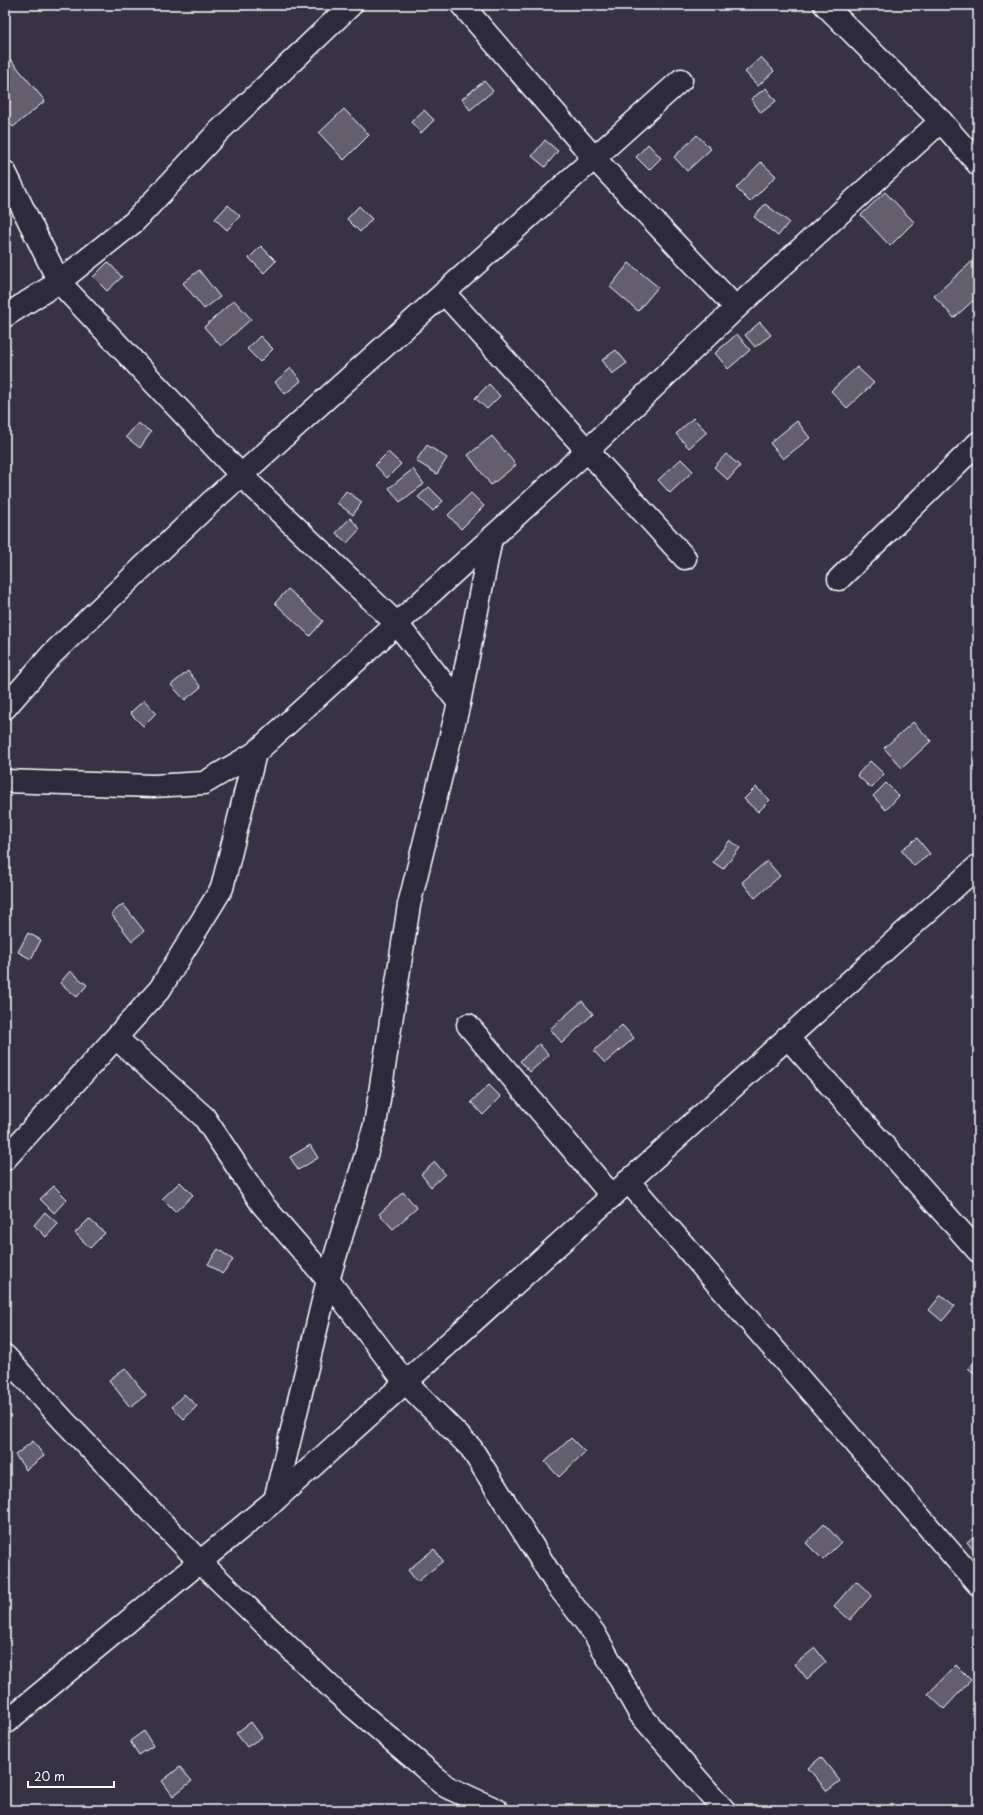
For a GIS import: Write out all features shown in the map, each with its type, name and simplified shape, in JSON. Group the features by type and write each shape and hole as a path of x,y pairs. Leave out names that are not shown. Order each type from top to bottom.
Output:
{"street":[{"path":"5,316 59,282 134,222 218,132 351,5"},
{"path":"462,5 594,158 736,308"},
{"path":"824,5 941,121 978,164"},
{"path":"5,708 52,654 241,475 681,80"},
{"path":"5,781 79,782 153,786 204,783 255,753 587,451 736,308 941,121"},
{"path":"5,172 59,282 241,475 397,624 459,702"},
{"path":"444,293 685,558"},
{"path":"839,579 978,443"},
{"path":"275,1500 328,1280 375,1125 409,905 459,702 491,538"},
{"path":"5,1158 160,989 222,888 255,753"},
{"path":"5,1723 275,1500 978,866"},
{"path":"468,1025 612,1196"},
{"path":"787,1037 978,1251"},
{"path":"116,1038 204,1117 262,1204 328,1280 405,1382 471,1448 555,1582 594,1633 640,1714 724,1810"},
{"path":"628,1181 978,1584"},
{"path":"5,1356 64,1421 200,1562 337,1693 447,1787 497,1810"}],"building":[{"path":"761,57 774,71 758,86 745,72"},
{"path":"11,60 45,101 13,127 5,118 5,65"},
{"path":"484,81 493,91 470,110 462,99"},
{"path":"766,88 776,101 761,113 751,99"},
{"path":"344,109 369,135 344,160 319,133"},
{"path":"424,110 434,120 421,133 411,122"},
{"path":"697,135 711,149 687,171 674,157"},
{"path":"545,140 558,151 545,167 532,156"},
{"path":"648,144 661,158 649,170 636,157"},
{"path":"761,162 776,176 750,202 736,188"},
{"path":"885,192 914,222 890,246 861,215"},
{"path":"765,204 789,222 778,236 754,217"},
{"path":"228,205 240,216 227,230 215,219"},
{"path":"359,206 372,219 360,232 347,219"},
{"path":"261,246 276,261 264,273 249,258"},
{"path":"977,257 978,296 954,318 934,296"},
{"path":"108,262 122,277 107,291 93,277"},
{"path":"629,263 658,287 638,311 610,287"},
{"path":"199,270 220,297 204,309 183,283"},
{"path":"234,300 251,319 221,346 204,327"},
{"path":"760,322 771,335 755,347 745,335"},
{"path":"737,334 750,350 728,369 715,353"},
{"path":"260,336 273,349 260,362 247,349"},
{"path":"616,350 627,363 612,374 602,360"},
{"path":"857,367 874,383 847,408 831,391"},
{"path":"291,368 301,381 285,394 275,382"},
{"path":"489,384 500,396 487,409 475,398"},
{"path":"693,418 707,432 689,448 676,434"},
{"path":"797,421 810,438 783,459 770,443"},
{"path":"138,423 151,432 140,448 126,437"},
{"path":"492,436 516,465 491,485 468,455"},
{"path":"427,445 447,458 437,474 416,461"},
{"path":"388,452 401,464 387,478 375,465"},
{"path":"726,454 740,466 728,480 714,467"},
{"path":"681,459 693,471 670,493 658,480"},
{"path":"413,469 424,484 400,502 389,488"},
{"path":"429,487 443,501 433,511 418,497"},
{"path":"346,491 362,502 353,515 337,503"},
{"path":"471,493 484,506 461,529 448,515"},
{"path":"350,518 360,529 347,543 336,533"},
{"path":"288,589 323,621 310,636 275,603"},
{"path":"188,671 201,687 185,700 171,685"},
{"path":"144,700 156,713 143,726 130,713"},
{"path":"913,722 931,741 902,768 884,748"},
{"path":"870,761 884,774 871,788 857,775"},
{"path":"886,783 899,796 886,810 873,796"},
{"path":"756,787 770,800 758,812 744,799"},
{"path":"917,838 930,854 914,866 901,850"},
{"path":"730,840 740,848 723,869 713,862"},
{"path":"767,861 780,876 755,898 742,882"},
{"path":"123,904 144,931 132,941 111,914"},
{"path":"28,933 41,940 31,959 18,952"},
{"path":"70,971 87,985 77,997 60,983"},
{"path":"582,1001 593,1014 562,1043 550,1029"},
{"path":"622,1025 634,1038 605,1063 594,1051"},
{"path":"539,1044 549,1055 530,1072 520,1061"},
{"path":"489,1085 501,1097 483,1115 471,1102"},
{"path":"310,1145 318,1158 298,1170 290,1157"},
{"path":"435,1162 445,1174 431,1187 421,1174"},
{"path":"180,1182 193,1195 175,1212 162,1199"},
{"path":"54,1186 67,1199 54,1213 40,1199"},
{"path":"403,1192 417,1208 393,1229 379,1214"},
{"path":"45,1212 58,1224 46,1237 34,1225"},
{"path":"89,1219 105,1233 90,1248 75,1233"},
{"path":"218,1249 233,1260 222,1274 208,1264"},
{"path":"941,1295 955,1306 942,1321 929,1310"},
{"path":"978,1357 978,1376 968,1368"},
{"path":"125,1368 146,1395 130,1407 109,1380"},
{"path":"184,1394 197,1406 184,1419 172,1407"},
{"path":"571,1438 585,1452 559,1477 545,1462"},
{"path":"33,1441 44,1456 26,1470 15,1455"},
{"path":"824,1524 841,1542 823,1560 806,1543"},
{"path":"978,1533 978,1556 967,1542"},
{"path":"434,1549 443,1561 417,1582 408,1570"},
{"path":"856,1581 872,1595 850,1620 834,1606"},
{"path":"815,1648 826,1662 807,1679 795,1664"},
{"path":"956,1665 971,1680 944,1709 928,1694"},
{"path":"251,1722 262,1737 247,1747 236,1733"},
{"path":"144,1731 153,1746 139,1755 130,1741"},
{"path":"821,1757 840,1781 827,1791 808,1768"},
{"path":"180,1767 192,1781 173,1796 162,1781"}]}
